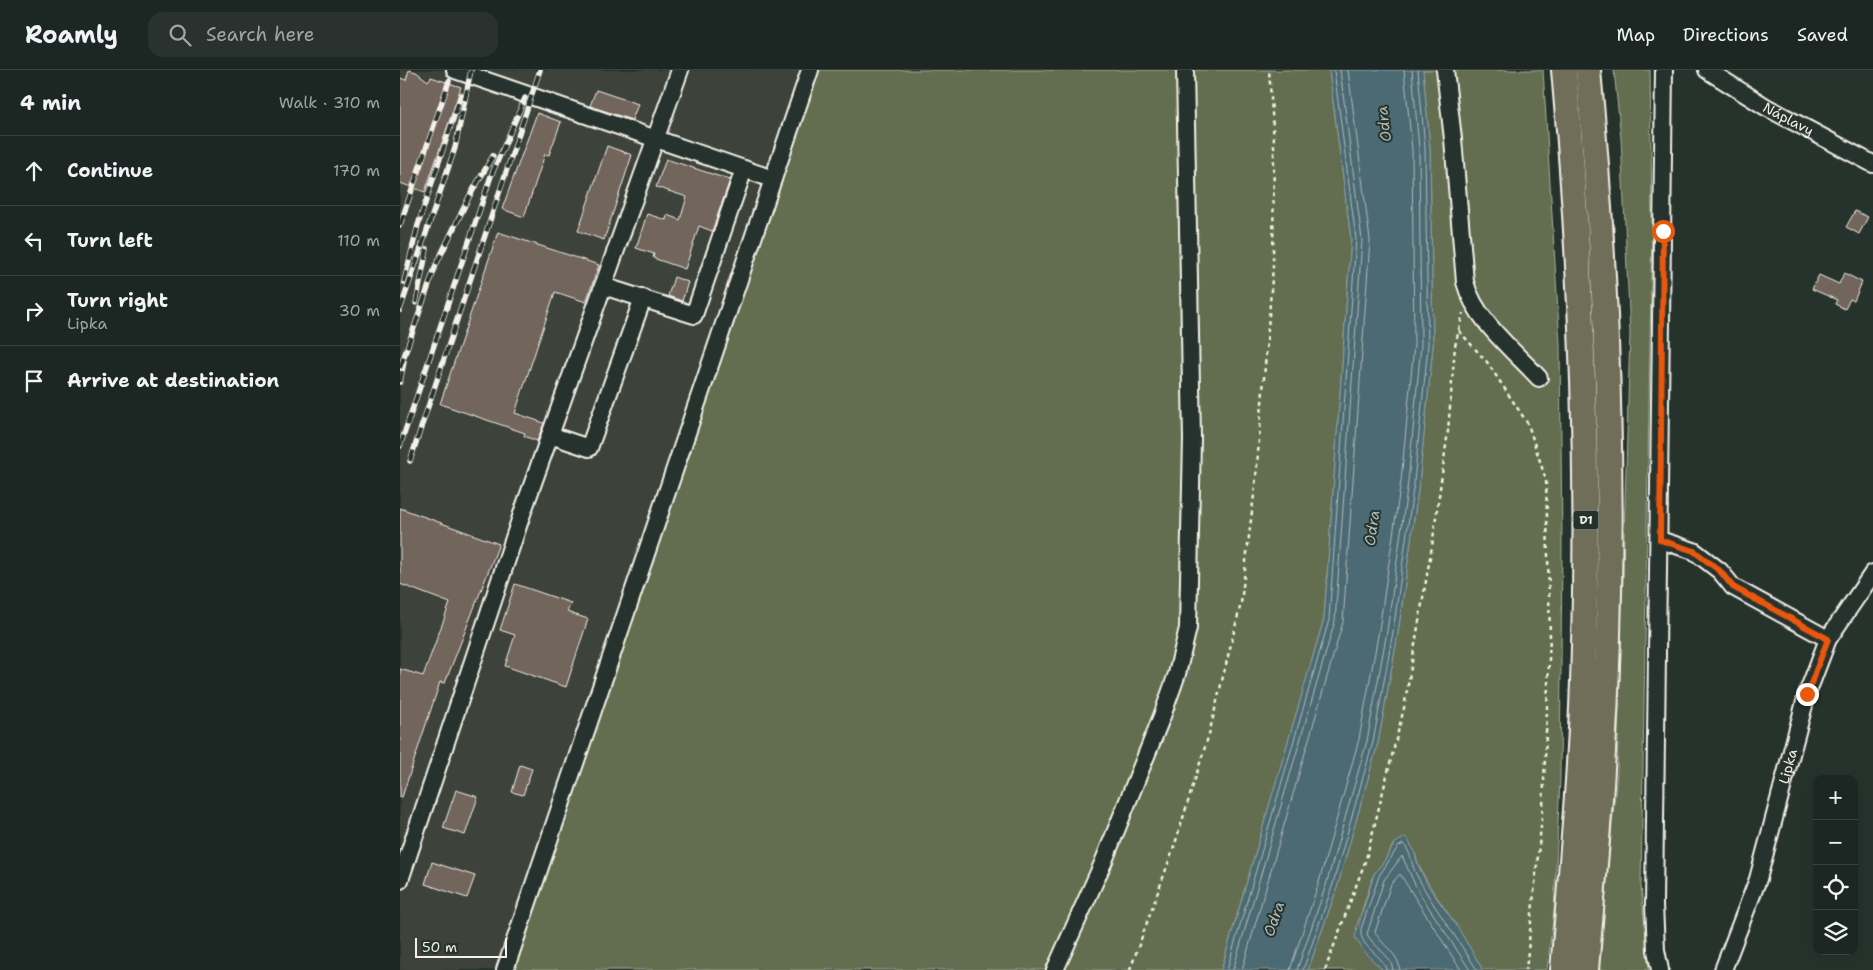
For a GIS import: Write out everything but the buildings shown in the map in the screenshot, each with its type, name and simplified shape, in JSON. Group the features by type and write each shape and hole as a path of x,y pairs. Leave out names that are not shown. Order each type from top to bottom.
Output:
{"highway":[{"name":"D1","path":"1563,970 1579,780 1584,646 1586,508 1581,314 1564,70"},
{"name":"D1","path":"1586,970 1601,784 1609,513 1604,315 1595,146 1588,70"}],"street":[{"path":"455,70 486,75 655,138 773,179"},
{"path":"400,880 550,435 680,70"},
{"path":"506,970 810,70"},
{"path":"1055,970 1103,862 1162,716 1178,674 1188,628 1192,438 1185,70"},
{"path":"1444,70 1454,139 1467,292 1492,329 1539,378"},
{"path":"1660,970 1656,950 1654,906 1660,540 1664,70"},
{"name":"Náplavy","path":"1707,70 1766,107 1873,164"},
{"path":"603,286 694,315 744,169"},
{"path":"550,435 589,448 643,298"},
{"path":"1660,540 1694,551 1720,571 1733,587 1828,639"},
{"name":"Lipka","path":"1723,970 1758,880 1807,694 1828,639 1873,573"}],"path":[{"path":"1130,970 1174,847 1209,734 1241,603 1256,478 1273,266 1274,142 1270,70"},
{"path":"1325,970 1366,858 1404,708 1432,546 1459,331 1467,292"},
{"path":"1459,331 1487,362 1528,424 1546,480 1550,635 1543,807 1526,970"}],"shaded area":[{"path":"400,70 810,70 505,970 400,970"}],"green space":[{"path":"810,70 1329,70 1351,239 1324,619 1221,970 505,970"},
{"path":"1423,70 1543,70 1560,344 1562,542 1560,779 1554,911 1547,970 1483,970 1426,881 1414,850 1394,843 1385,860 1374,874 1356,928 1383,970 1308,970 1337,888 1378,743 1398,633 1419,483 1433,346 1430,148"},
{"path":"1614,70 1650,70 1652,222 1641,885 1649,970 1598,970 1617,773 1630,333 1621,138"}],"water":[{"name":"Odra","path":"1329,70 1423,70 1430,148 1433,346 1419,483 1398,633 1378,743 1337,888 1308,970 1221,970 1324,619 1351,239"},
{"path":"1406,837 1414,850 1418,865 1428,886 1457,926 1483,970 1383,970 1365,953 1355,937 1374,874 1395,843"}],"railway":[{"path":"400,310 455,148 471,70"},
{"path":"410,461 540,70"},
{"path":"400,225 449,81"},
{"path":"404,282 418,225 461,95"},
{"path":"400,446 491,176 525,98"},
{"path":"400,368 436,265 469,197 493,156"},
{"path":"416,303 427,249"},
{"path":"400,382 404,362"}],"route":[{"path":"1663,231 1660,380 1660,540 1694,551 1720,571 1733,587 1828,639 1807,694"}]}
